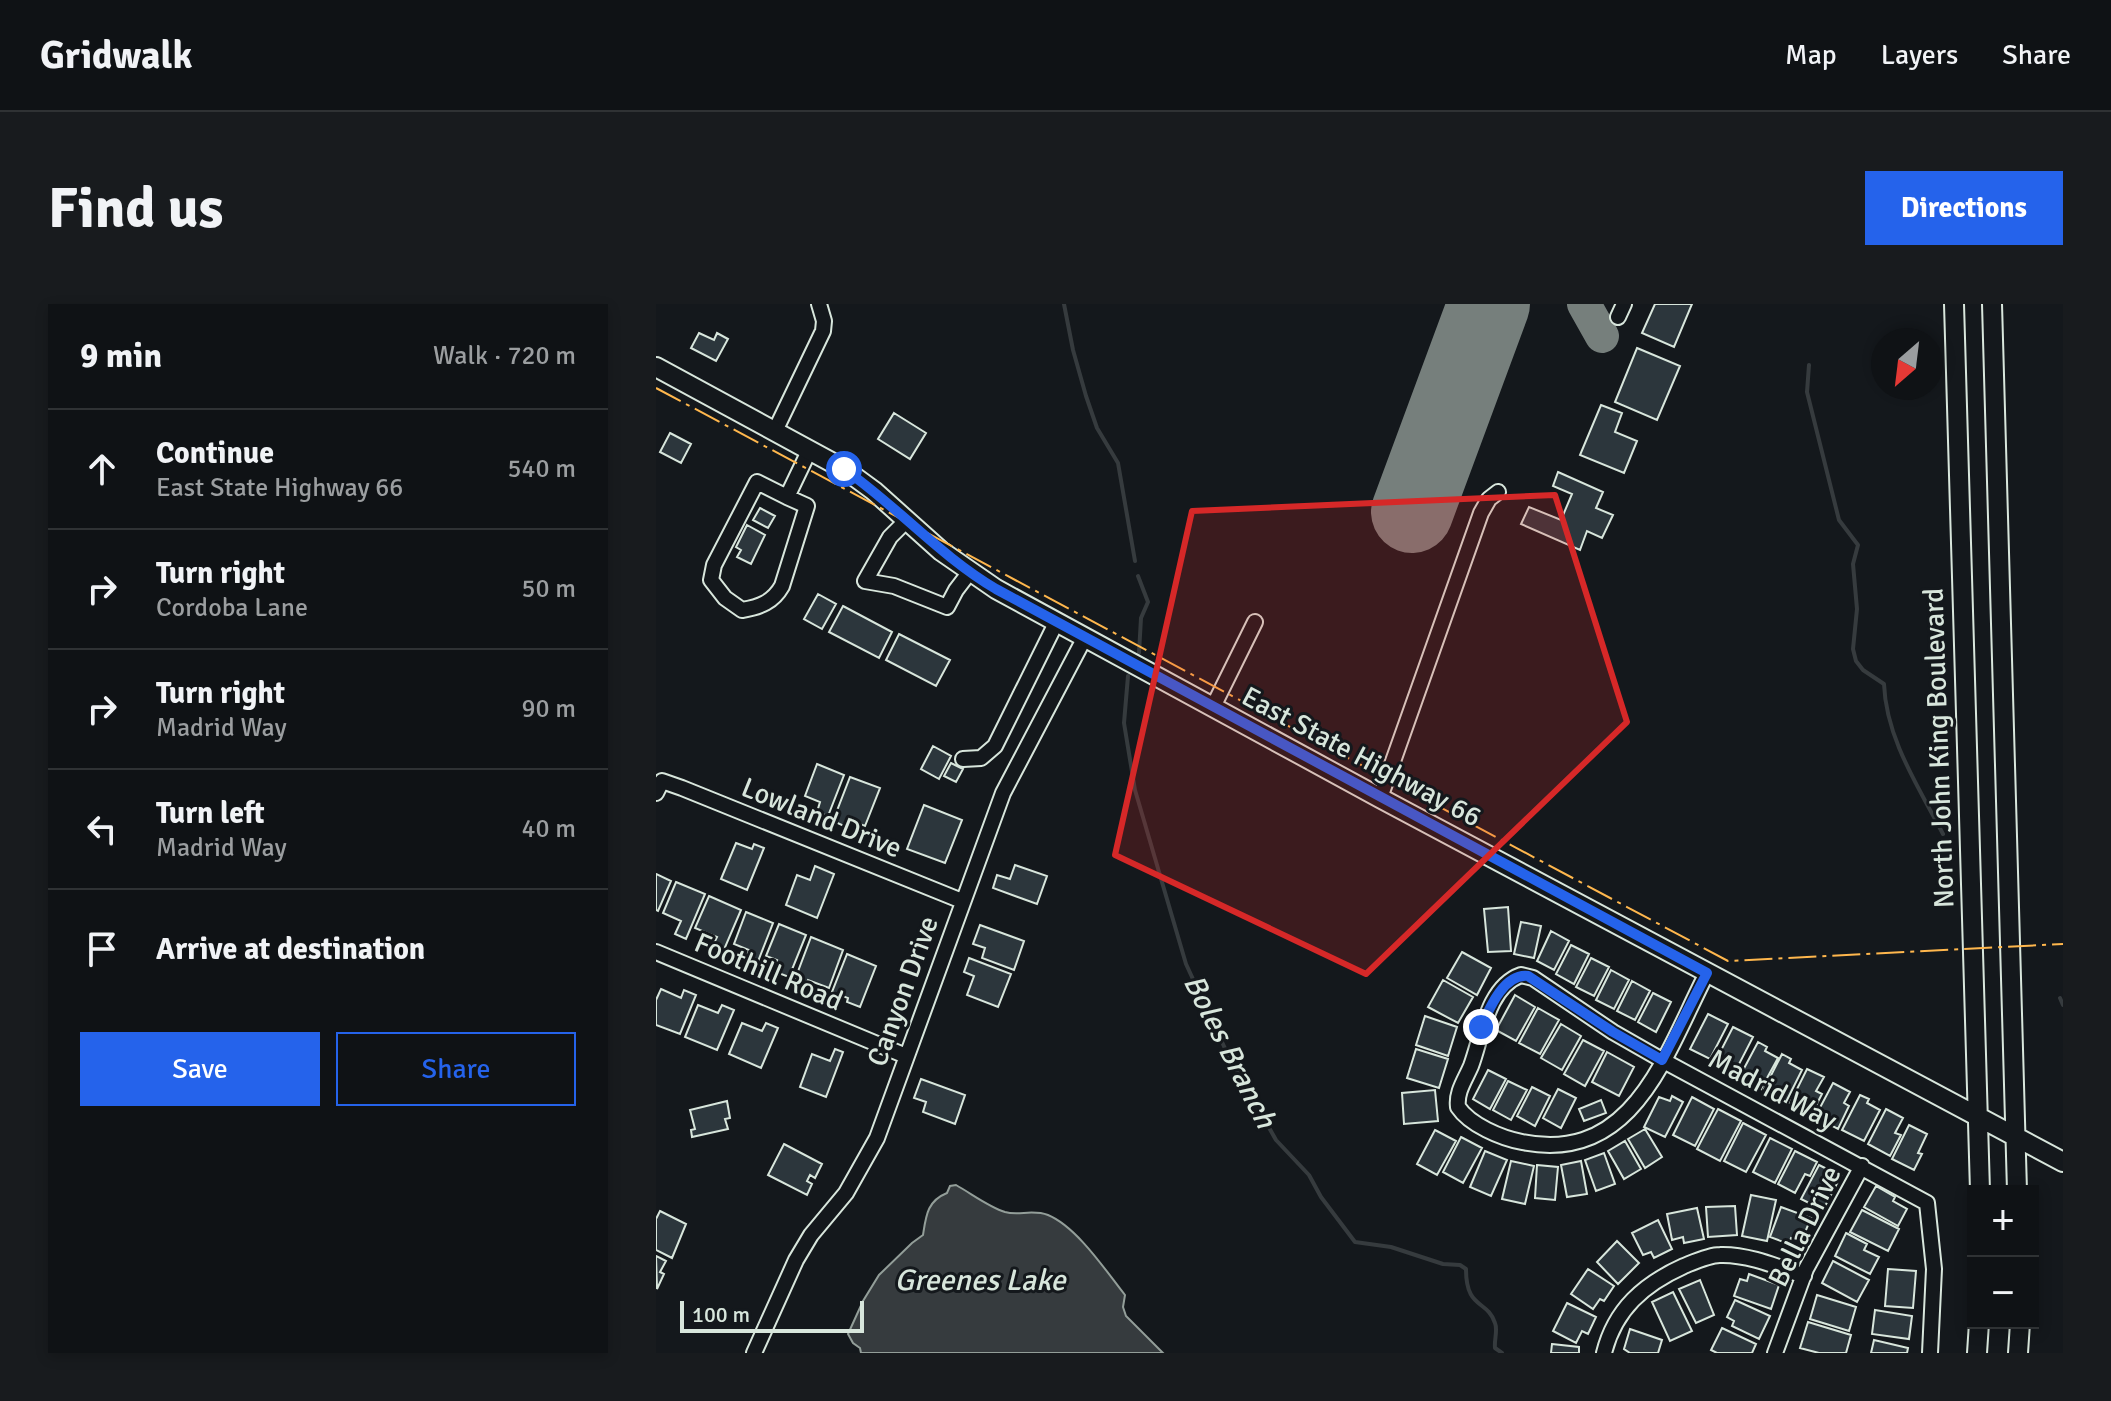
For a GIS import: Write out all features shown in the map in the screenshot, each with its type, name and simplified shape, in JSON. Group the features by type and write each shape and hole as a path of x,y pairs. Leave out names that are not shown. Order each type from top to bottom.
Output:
{"main road":[{"name":"North John King Boulevard","path":"1954,304 1980,1185"},
{"path":"1992,304 2017,1185"},
{"name":"East State Highway 66","path":"656,367 810,449 860,480 969,573 1084,639 2063,1162"},
{"path":"1977,1353 1979,1329"},
{"path":"2018,1353 2020,1329"}],"street":[{"path":"775,431 823,331 824,321 819,304"},
{"path":"787,497 810,449"},
{"path":"757,482 787,497 807,506 782,586 776,596 759,607 742,610 725,598 711,580 714,565 757,482"},
{"path":"1380,798 1481,513 1489,499 1498,492"},
{"path":"907,520 890,537 865,581 894,586 947,607 969,573"},
{"path":"1213,707 1255,622"},
{"path":"963,759 981,758 995,746 1056,623"},
{"name":"Canyon Drive","path":"754,1353 796,1260 811,1235 846,1193 870,1150 1015,767 1084,639"},
{"name":"Lowland Drive","path":"659,787 962,901"},
{"name":"Foothill Road","path":"656,952 906,1056"},
{"path":"1662,1060 1707,973"},
{"name":"Madrid Way","path":"1662,1060 1646,1089 1624,1117 1601,1133 1567,1144 1516,1141 1468,1118 1458,1107 1459,1091 1472,1062 1486,1016 1506,984 1521,975 1533,978 1613,1032 1662,1060 1927,1203 1934,1269 1930,1353"},
{"name":"Bella Drive","path":"1775,1353 1804,1276 1862,1166"},
{"path":"1604,1353 1608,1335 1626,1304 1658,1278 1690,1264 1719,1255 1756,1260 1804,1276"}],"highlighted area":[{"path":"1555,495 1627,722 1366,974 1115,855 1192,511"}],"water":[{"name":"Greenes Lake","path":"956,1185 999,1210 1042,1213 1070,1229 1125,1295 1123,1307 1126,1316 1163,1353 861,1353 848,1334 863,1301 879,1275 923,1235 927,1215 935,1200 947,1193 950,1186"}],"building":[{"path":"1655,304 1692,304 1674,347 1642,333"},
{"path":"699,333 714,340 717,333 728,339 716,361 691,348"},
{"path":"1637,348 1680,366 1657,420 1615,402"},
{"path":"1601,405 1622,413 1615,432 1637,441 1624,473 1580,455"},
{"path":"894,413 926,433 910,459 878,439"},
{"path":"670,433 691,444 681,463 660,452"},
{"path":"1558,472 1603,492 1596,508 1613,515 1602,538 1587,531 1580,550 1521,524 1529,507 1561,520 1572,494 1553,486"},
{"path":"760,508 775,516 768,528 753,520"},
{"path":"747,525 765,535 751,564 737,557 741,550 736,547"},
{"path":"818,594 836,604 822,629 804,619"},
{"path":"843,606 892,632 879,658 829,632"},
{"path":"899,634 950,660 936,686 886,660"},
{"path":"933,746 951,756 939,779 921,769"},
{"path":"951,763 963,769 956,782 944,776"},
{"path":"817,764 844,775 828,816 817,812 820,802 805,796"},
{"path":"850,777 880,788 865,826 847,819 844,826 833,821"},
{"path":"924,805 962,820 945,863 907,849"},
{"path":"736,843 752,849 754,844 764,848 747,890 721,879"},
{"path":"1015,865 1047,876 1037,904 993,888 997,875 1010,879"},
{"path":"815,866 834,874 817,918 786,905 797,875 810,880"},
{"path":"656,874 671,881 658,911 656,910"},
{"path":"676,882 705,894 686,939 675,934 681,921 663,913"},
{"path":"709,896 741,910 723,952 712,947 717,937 695,928"},
{"path":"1508,907 1511,951 1488,952 1484,909"},
{"path":"746,912 773,923 757,964 746,960 749,950 734,944"},
{"path":"1521,922 1541,926 1534,958 1514,954"},
{"path":"779,924 806,935 789,977 773,971 777,960 766,956"},
{"path":"980,925 1024,941 1014,970 982,958 985,948 973,944"},
{"path":"1551,931 1569,941 1554,970 1537,961"},
{"path":"811,937 843,950 829,988 808,980 805,987 794,982"},
{"path":"1571,945 1589,954 1574,984 1556,974"},
{"path":"1462,952 1491,968 1477,995 1447,978"},
{"path":"847,954 876,966 860,1007 832,992"},
{"path":"969,958 1011,974 998,1007 967,995 974,976 964,972"},
{"path":"1591,958 1609,967 1594,996 1576,987"},
{"path":"1611,970 1629,980 1614,1009 1596,1000"},
{"path":"1443,980 1473,997 1458,1023 1428,1007"},
{"path":"1632,981 1650,991 1635,1020 1617,1011"},
{"path":"661,989 681,998 684,990 696,995 680,1034 656,1025 656,1000"},
{"path":"1653,993 1671,1002 1656,1032 1638,1022"},
{"path":"1515,995 1535,1007 1516,1041 1496,1030"},
{"path":"698,1005 718,1013 722,1005 734,1010 717,1050 685,1037"},
{"path":"1538,1008 1559,1020 1540,1054 1519,1043"},
{"path":"1708,1014 1728,1024 1710,1059 1690,1049"},
{"path":"1425,1016 1457,1027 1448,1056 1416,1045"},
{"path":"742,1023 762,1031 766,1023 778,1028 761,1068 729,1054"},
{"path":"1561,1024 1581,1036 1562,1070 1541,1058"},
{"path":"1733,1027 1753,1037 1735,1072 1715,1062"},
{"path":"1583,1040 1604,1051 1585,1086 1564,1074"},
{"path":"1758,1042 1767,1047 1765,1051 1778,1058 1761,1089 1740,1076"},
{"path":"835,1049 843,1052 826,1097 800,1087 812,1054 830,1061"},
{"path":"1416,1049 1448,1059 1439,1088 1407,1078"},
{"path":"1607,1052 1634,1067 1619,1096 1592,1082"},
{"path":"1782,1054 1791,1059 1789,1063 1802,1070 1786,1102 1764,1089"},
{"path":"1807,1069 1824,1077 1816,1091 1822,1094 1811,1115 1790,1103"},
{"path":"1488,1070 1506,1079 1490,1109 1473,1099"},
{"path":"921,1079 965,1095 955,1124 923,1112 926,1102 914,1098"},
{"path":"1508,1081 1527,1090 1511,1120 1493,1110"},
{"path":"1833,1083 1850,1092 1844,1103 1849,1106 1838,1129 1815,1117"},
{"path":"1532,1087 1550,1096 1535,1126 1517,1116"},
{"path":"1558,1089 1576,1098 1561,1128 1543,1118"},
{"path":"1435,1090 1438,1121 1404,1124 1402,1093"},
{"path":"1860,1095 1880,1110 1864,1141 1842,1130"},
{"path":"1672,1096 1683,1102 1665,1137 1644,1127 1659,1097 1670,1101"},
{"path":"1692,1097 1714,1109 1695,1146 1673,1135"},
{"path":"1601,1100 1606,1113 1584,1121 1579,1109"},
{"path":"727,1101 730,1118 725,1119 728,1129 692,1137 691,1130 695,1129 690,1110"},
{"path":"1718,1109 1741,1121 1720,1161 1697,1149"},
{"path":"1886,1109 1903,1118 1895,1133 1901,1135 1890,1156 1868,1144"},
{"path":"1743,1123 1766,1135 1746,1172 1724,1161"},
{"path":"1909,1125 1927,1134 1914,1170 1892,1159"},
{"path":"1645,1129 1662,1157 1645,1168 1628,1139"},
{"path":"1435,1130 1456,1141 1437,1175 1417,1164"},
{"path":"1461,1137 1482,1148 1463,1183 1443,1172"},
{"path":"1770,1138 1792,1149 1775,1183 1753,1172"},
{"path":"1625,1141 1641,1169 1624,1179 1608,1151"},
{"path":"784,1144 822,1164 815,1178 810,1175 807,1181 812,1184 807,1195 768,1175"},
{"path":"1485,1151 1507,1160 1491,1196 1470,1187"},
{"path":"1795,1151 1817,1162 1810,1176 1805,1174 1795,1193 1778,1184"},
{"path":"1604,1153 1615,1184 1596,1191 1585,1160"},
{"path":"1511,1161 1534,1166 1525,1204 1502,1199"},
{"path":"1581,1161 1587,1194 1567,1197 1561,1165"},
{"path":"1537,1165 1558,1167 1555,1200 1535,1198"},
{"path":"1819,1165 1841,1176 1823,1210 1801,1199"},
{"path":"1876,1186 1895,1197 1893,1201 1907,1209 1898,1226 1864,1207"},
{"path":"1751,1195 1776,1200 1767,1241 1742,1236"},
{"path":"1735,1206 1737,1235 1708,1237 1706,1207"},
{"path":"1781,1207 1811,1218 1801,1242 1791,1238 1789,1244 1770,1237"},
{"path":"1697,1208 1704,1239 1684,1243 1683,1237 1672,1240 1667,1214"},
{"path":"1862,1210 1899,1229 1888,1251 1850,1232"},
{"path":"660,1211 686,1224 672,1258 656,1250 656,1219"},
{"path":"1658,1220 1672,1249 1654,1258 1651,1252 1643,1255 1632,1233"},
{"path":"1846,1233 1867,1244 1864,1250 1879,1257 1870,1274 1835,1256"},
{"path":"1617,1241 1639,1263 1618,1284 1597,1262"},
{"path":"656,1256 666,1261 657,1289"},
{"path":"1833,1261 1869,1280 1857,1302 1822,1283"},
{"path":"1588,1269 1614,1286 1604,1301 1600,1299 1593,1309 1571,1294"},
{"path":"1888,1269 1916,1271 1913,1308 1885,1306"},
{"path":"1749,1274 1779,1285 1771,1309 1734,1296 1740,1279 1747,1281"},
{"path":"1700,1280 1714,1315 1696,1323 1679,1289"},
{"path":"1673,1292 1692,1331 1670,1341 1652,1302"},
{"path":"1817,1295 1856,1307 1849,1331 1810,1319"},
{"path":"1735,1300 1770,1316 1759,1339 1732,1326 1734,1321 1727,1317"},
{"path":"1567,1303 1596,1317 1588,1334 1582,1331 1576,1343 1553,1331"},
{"path":"1875,1310 1912,1316 1909,1339 1872,1334"},
{"path":"1808,1322 1851,1335 1846,1353 1819,1353 1800,1348"},
{"path":"1722,1328 1756,1344 1752,1353 1717,1353 1711,1350"},
{"path":"1630,1329 1662,1340 1658,1353 1630,1353 1624,1349"},
{"path":"1874,1340 1908,1348 1907,1353 1871,1353"},
{"path":"1552,1344 1579,1347 1579,1353 1551,1353"}],"waterway":[{"name":"Boles Branch","path":"1064,304 1086,396 1097,428 1118,463 1135,561"},
{"path":"1809,365 1807,392 1839,520 1858,545 1853,564 1857,609 1853,649 1856,661 1863,670 1884,684 1897,743 1943,834"},
{"name":"Boles Branch","path":"1138,576 1148,602 1141,618 1139,653"},
{"name":"Boles Branch","path":"1128,676 1124,723 1135,790 1186,964 1228,1055 1276,1140 1309,1175 1321,1197 1355,1242 1391,1247 1466,1269 1469,1291 1491,1315 1496,1326 1495,1348 1502,1353"},
{"path":"2060,998 2063,1005"}],"taxiway":[{"path":"1584,304 1602,336"}],"runway":[{"path":"1412,512 1489,304"}],"power":[{"path":"656,388 1728,961 2063,944"}],"route":[{"path":"844,469 874,491 941,551 996,589 1707,973 1662,1060 1528,976 1521,975 1506,984 1481,1027"}]}
